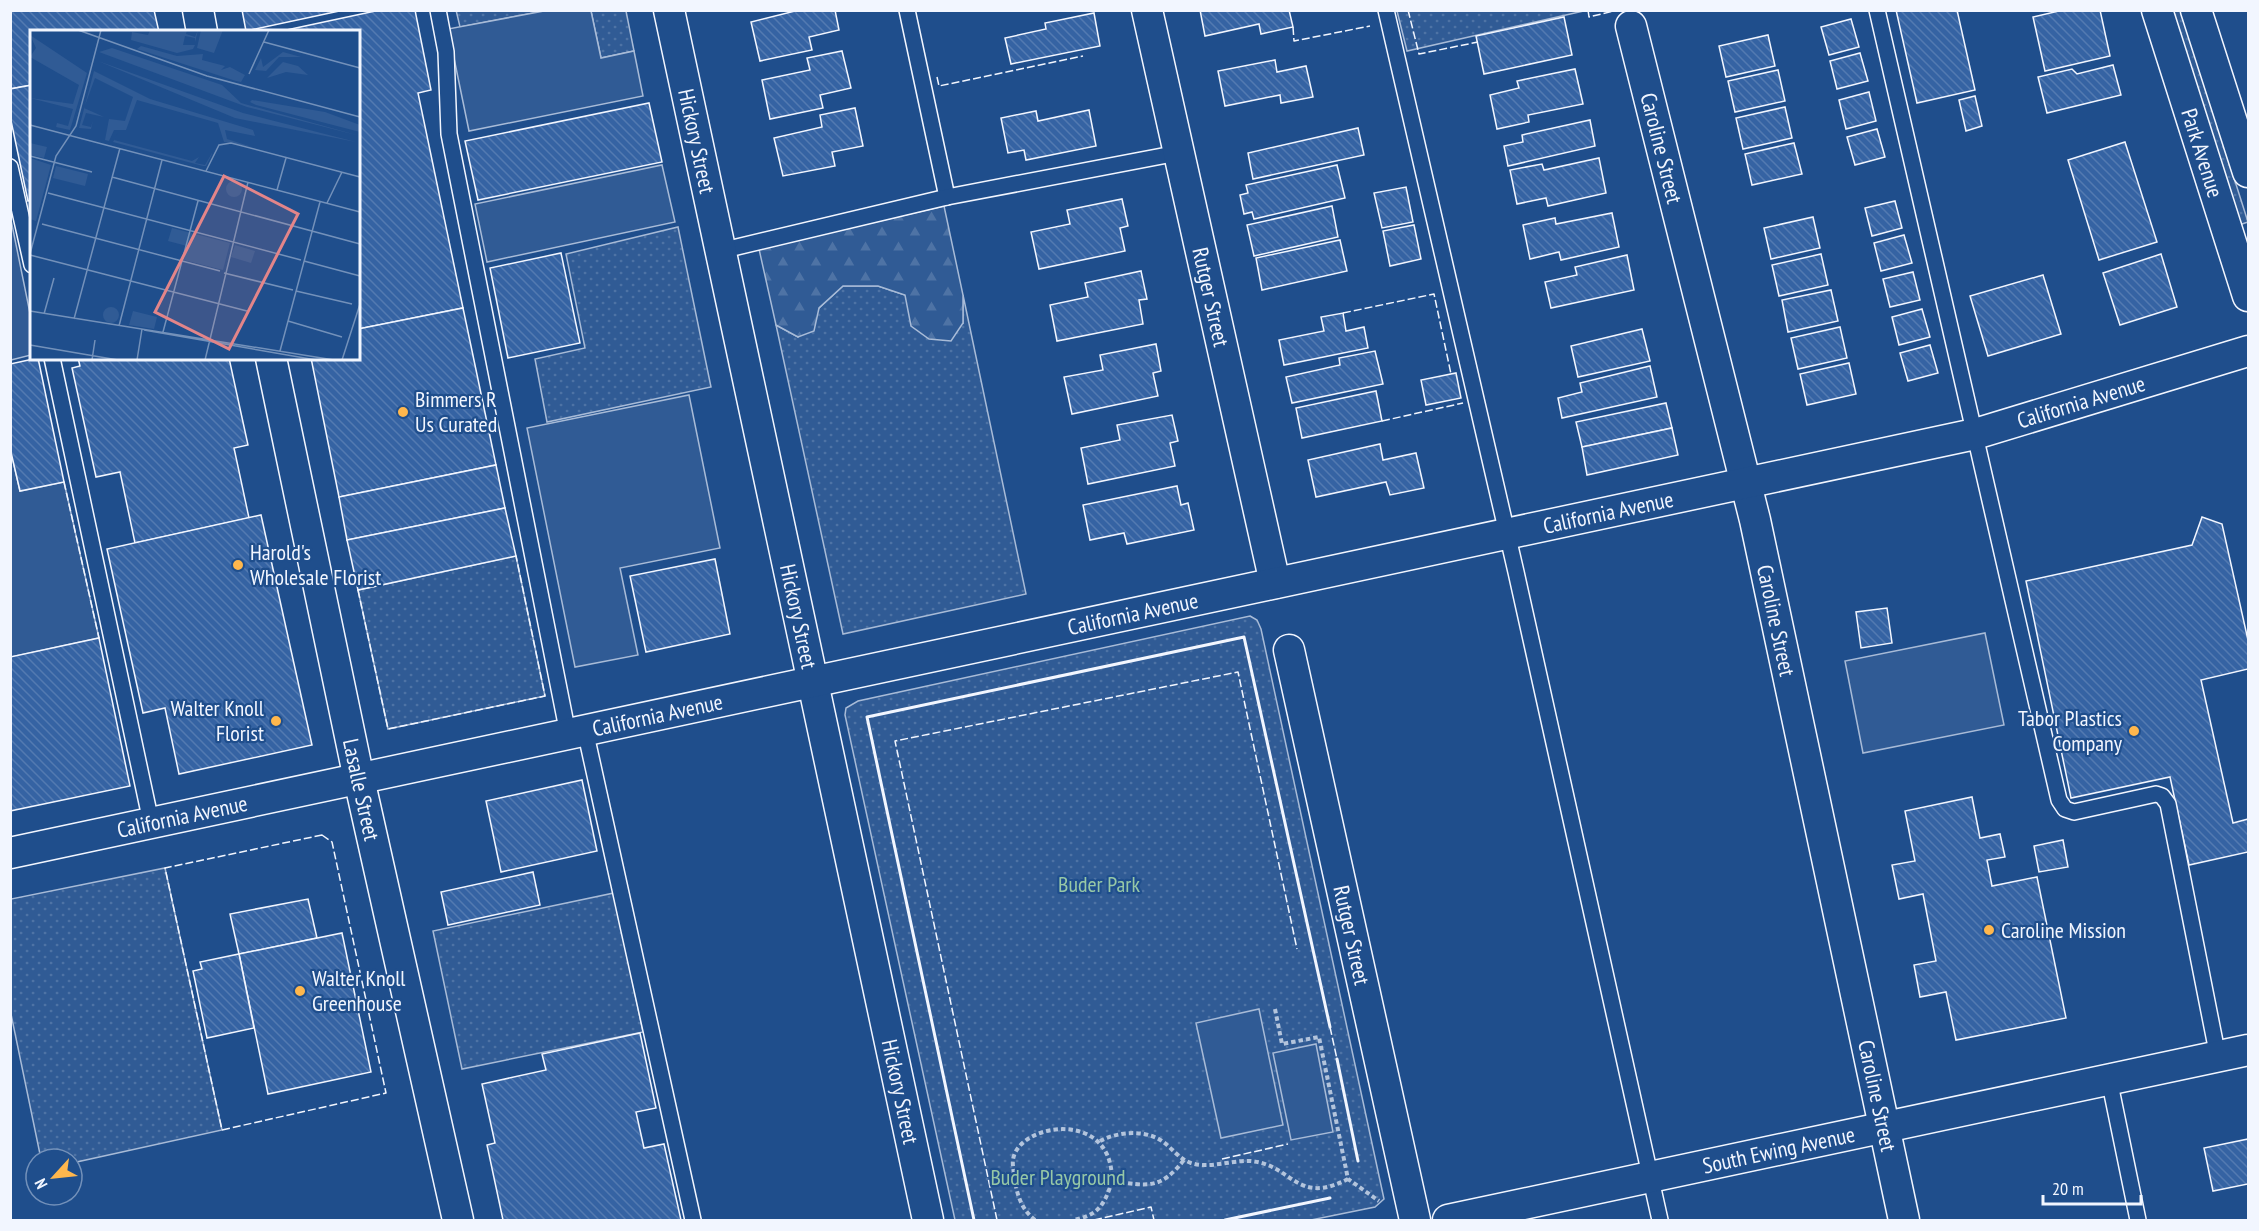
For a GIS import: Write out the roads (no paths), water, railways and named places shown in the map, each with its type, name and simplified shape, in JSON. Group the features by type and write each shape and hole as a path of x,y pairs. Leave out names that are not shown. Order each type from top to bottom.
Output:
{"street":[{"path":"198,10 202,30"},
{"name":"Hickory Street","path":"669,10 928,1221"},
{"name":"Rutger Street","path":"1147,10 1275,583"},
{"name":"Park Avenue","path":"2157,10 2248,296"},
{"name":"Park Avenue","path":"2196,10 2248,172"},
{"name":"Caroline Street","path":"1630,26 1746,482 1904,1221"},
{"name":"California Avenue","path":"10,853 1975,434 2248,351"},
{"name":"Lasalle Street","path":"271,360 359,779 458,1221"},
{"name":"Rutger Street","path":"1288,650 1415,1221"},
{"name":"South Ewing Avenue","path":"1448,1221 2248,1050"}],"lane":[{"path":"438,10 446,52 449,134 577,732 693,1221"},
{"path":"907,10 947,197"},
{"path":"1386,10 1660,1221"},
{"path":"1877,10 2059,800 2065,809 2074,812 2156,794 2162,796 2168,804 2218,1057"},
{"path":"720,251 947,197 1178,153"},
{"path":"10,167 30,256"},
{"path":"52,360 151,822"},
{"path":"2109,1079 2138,1221"}],"place":[{"name":"Bimmers R Us Curated","path":"403,412"},
{"name":"Harold's Wholesale Florist","path":"238,565"},
{"name":"Walter Knoll Florist","path":"276,721"},
{"name":"Tabor Plastics Company","path":"2134,731"},
{"name":"Caroline Mission","path":"1989,930"},
{"name":"Walter Knoll Greenhouse","path":"300,991"}],"park label":[{"name":"Buder Park","path":"1099,884"},
{"name":"Buder Playground","path":"1058,1177"}]}
